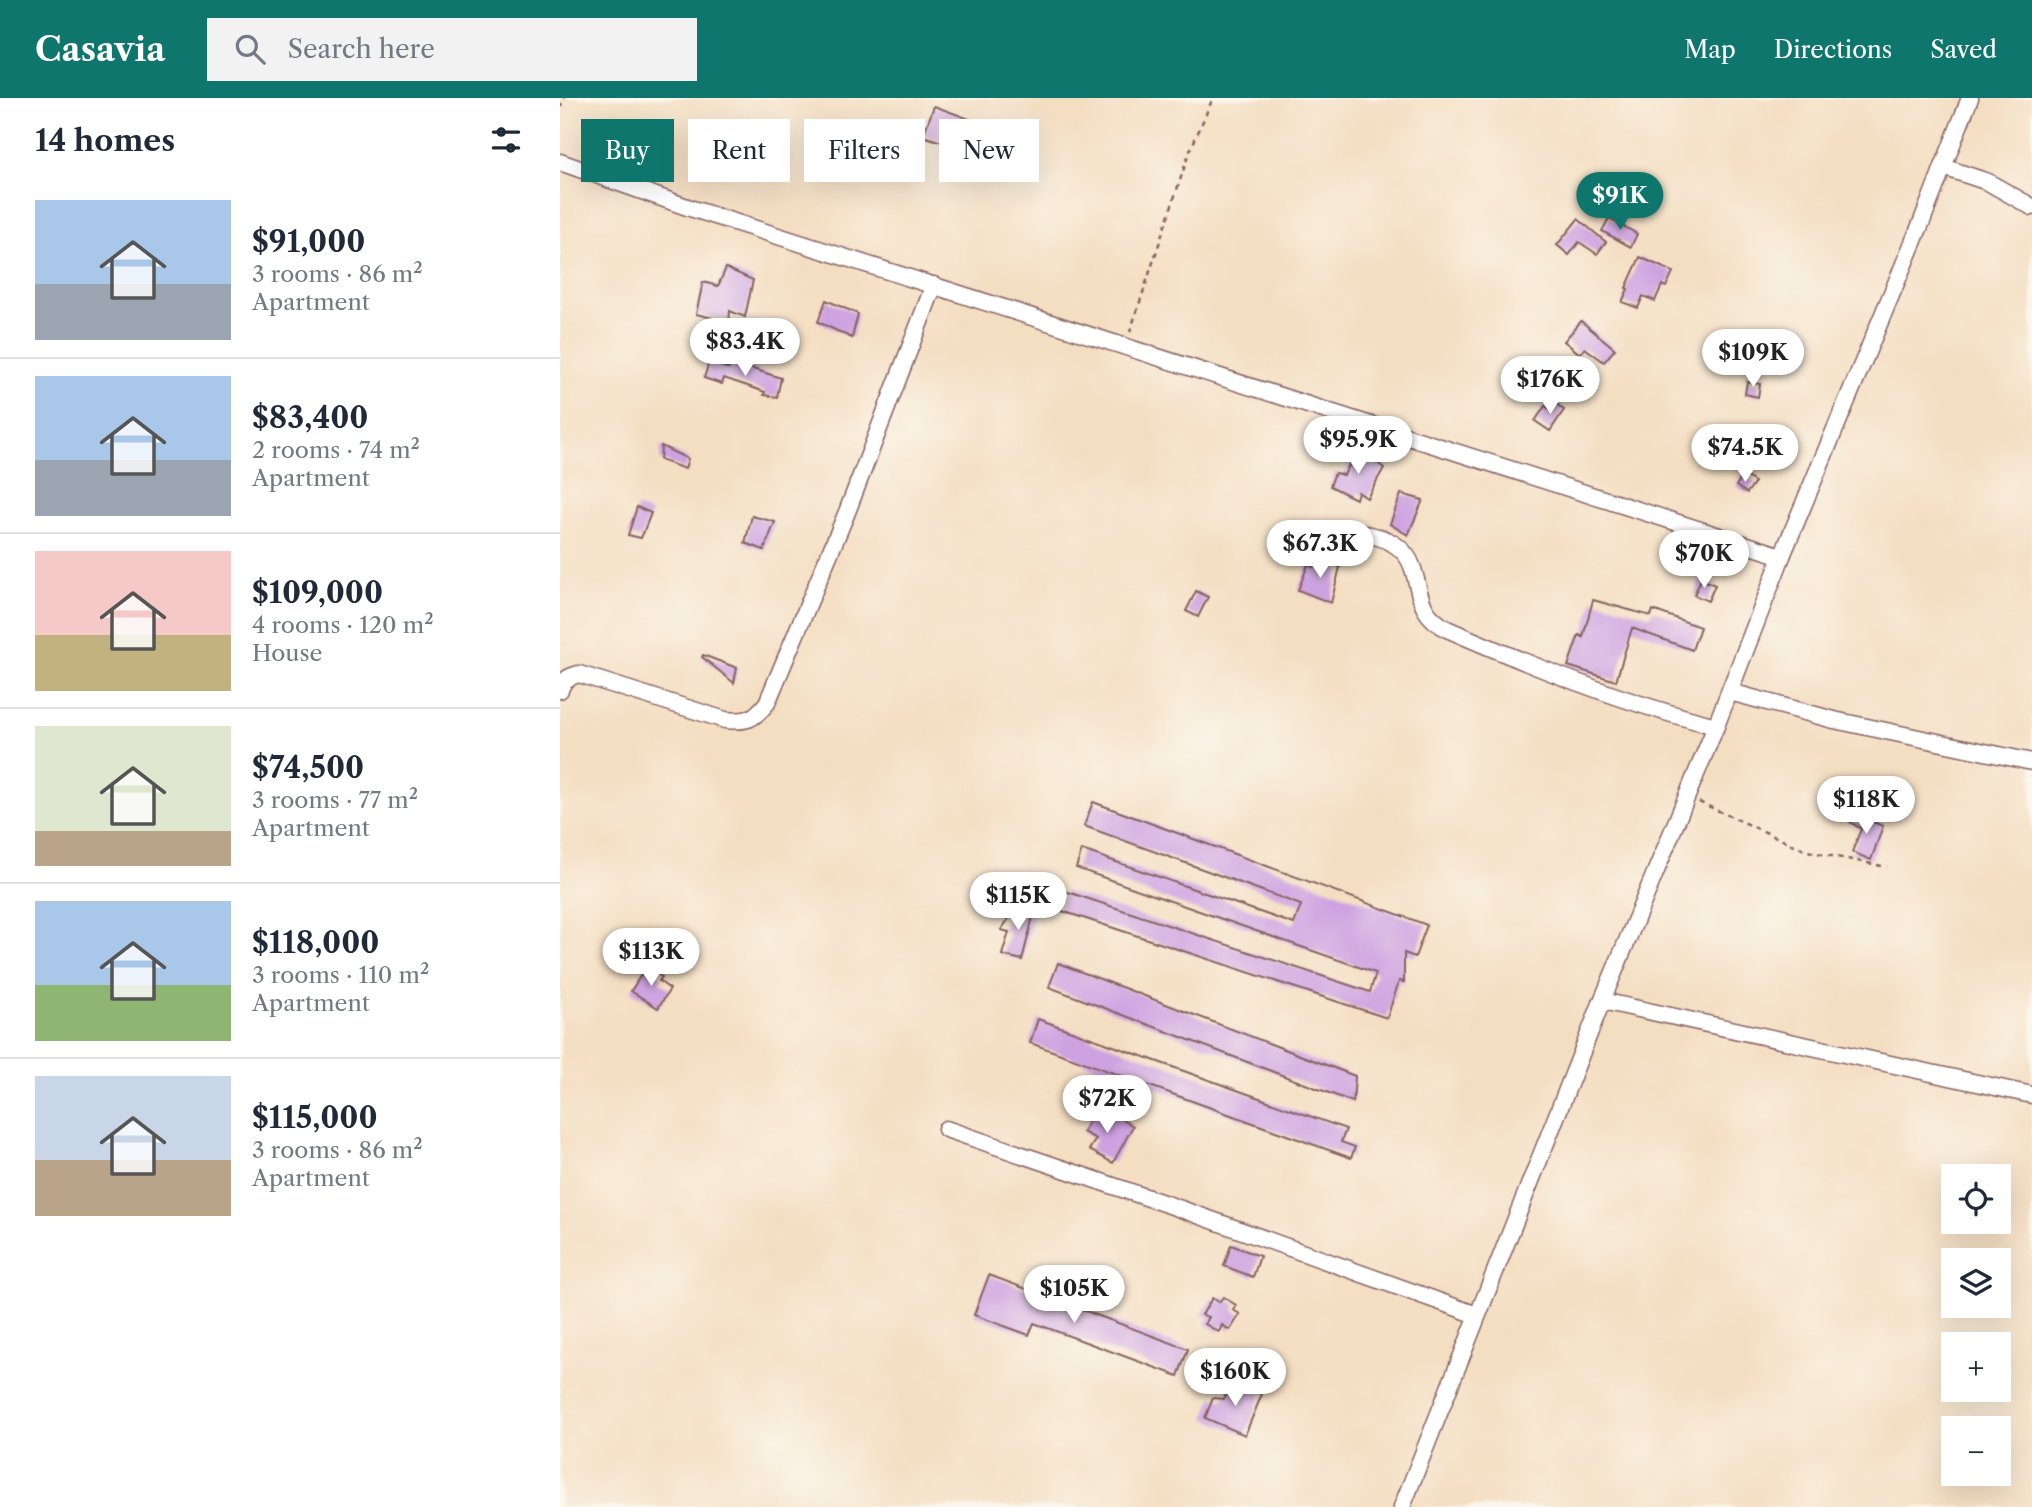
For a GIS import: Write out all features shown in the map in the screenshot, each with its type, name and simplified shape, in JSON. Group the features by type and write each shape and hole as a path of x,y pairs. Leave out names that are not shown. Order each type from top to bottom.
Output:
{"street":[{"path":"1402,1507 1602,1001 1970,98"},
{"path":"560,162 690,208 1782,556"},
{"path":"1943,167 1988,183 2032,207"},
{"path":"560,690 563,682 579,674 725,720 744,722 759,712 767,703 842,524 934,285"},
{"path":"1321,533 1376,536 1397,547 1411,565 1423,608 1436,623 1447,629 1614,695 1671,715 1716,726"},
{"path":"1730,692 1834,720 2032,762"},
{"path":"1602,1001 2032,1095"},
{"path":"946,1129 1477,1315"}],"path":[{"path":"560,108 564,98"},
{"path":"1126,346 1189,153 1213,98"},
{"path":"1687,796 1807,851 1887,867"}],"building":[{"path":"934,106 969,119 939,119 939,141 925,137"},
{"path":"1603,183 1615,191 1603,207 1592,199"},
{"path":"1609,218 1637,234 1631,247 1602,231"},
{"path":"1578,219 1606,242 1597,254 1579,242 1569,255 1557,245"},
{"path":"1640,257 1673,272 1666,287 1662,285 1655,301 1643,296 1638,308 1622,302"},
{"path":"726,268 753,280 745,317 730,311 729,322 696,314 703,282 718,286"},
{"path":"826,300 858,314 852,338 818,322"},
{"path":"1581,321 1615,349 1604,362 1585,348 1580,354 1564,341"},
{"path":"770,322 786,329 775,354 759,347"},
{"path":"709,362 729,369 731,362 781,378 777,397 764,395 765,392 724,378 722,384 704,378"},
{"path":"1747,382 1760,384 1758,397 1745,394"},
{"path":"1554,402 1564,410 1550,431 1535,421 1545,406 1550,409"},
{"path":"661,446 688,459 685,469 660,460"},
{"path":"1358,448 1384,468 1367,498 1358,492 1356,499 1330,486 1335,473 1344,475"},
{"path":"1743,475 1755,482 1747,493 1736,486"},
{"path":"1401,494 1423,500 1408,535 1390,524"},
{"path":"637,507 651,513 641,538 628,535"},
{"path":"752,516 775,522 764,550 745,543"},
{"path":"1316,558 1340,567 1331,603 1298,590 1308,565 1313,567"},
{"path":"1701,579 1715,585 1708,601 1694,595"},
{"path":"1196,591 1208,597 1198,617 1186,611"},
{"path":"1593,600 1651,616 1653,610 1700,627 1692,650 1632,628 1616,681 1568,666 1579,635 1583,637"},
{"path":"703,655 737,668 734,683 702,657"},
{"path":"1093,802 1427,925 1415,957 1404,953 1404,982 1399,981 1387,1018 1059,910 1065,891 1370,992 1376,973 1076,868 1082,850 1294,924 1301,905 1084,826"},
{"path":"1857,812 1883,826 1871,860 1852,852 1861,829 1850,822"},
{"path":"1018,905 1035,909 1022,960 1002,955 1009,932 1001,930"},
{"path":"1058,963 1355,1076 1353,1102 1049,987"},
{"path":"646,967 662,977 659,981 670,989 658,1008 631,991"},
{"path":"1038,1019 1346,1129 1341,1142 1355,1147 1351,1158 1030,1043"},
{"path":"1094,1111 1110,1120 1115,1116 1133,1126 1113,1163 1089,1150 1096,1139 1083,1132"},
{"path":"1231,1245 1260,1256 1253,1277 1224,1266"},
{"path":"989,1275 1188,1349 1178,1376 1034,1323 1029,1335 974,1315"},
{"path":"1223,1297 1236,1305 1233,1310 1240,1314 1230,1330 1222,1325 1219,1332 1205,1324 1209,1317 1202,1315 1212,1298 1219,1302"},
{"path":"1232,1382 1262,1394 1245,1435 1205,1418 1213,1398 1224,1399"}]}
